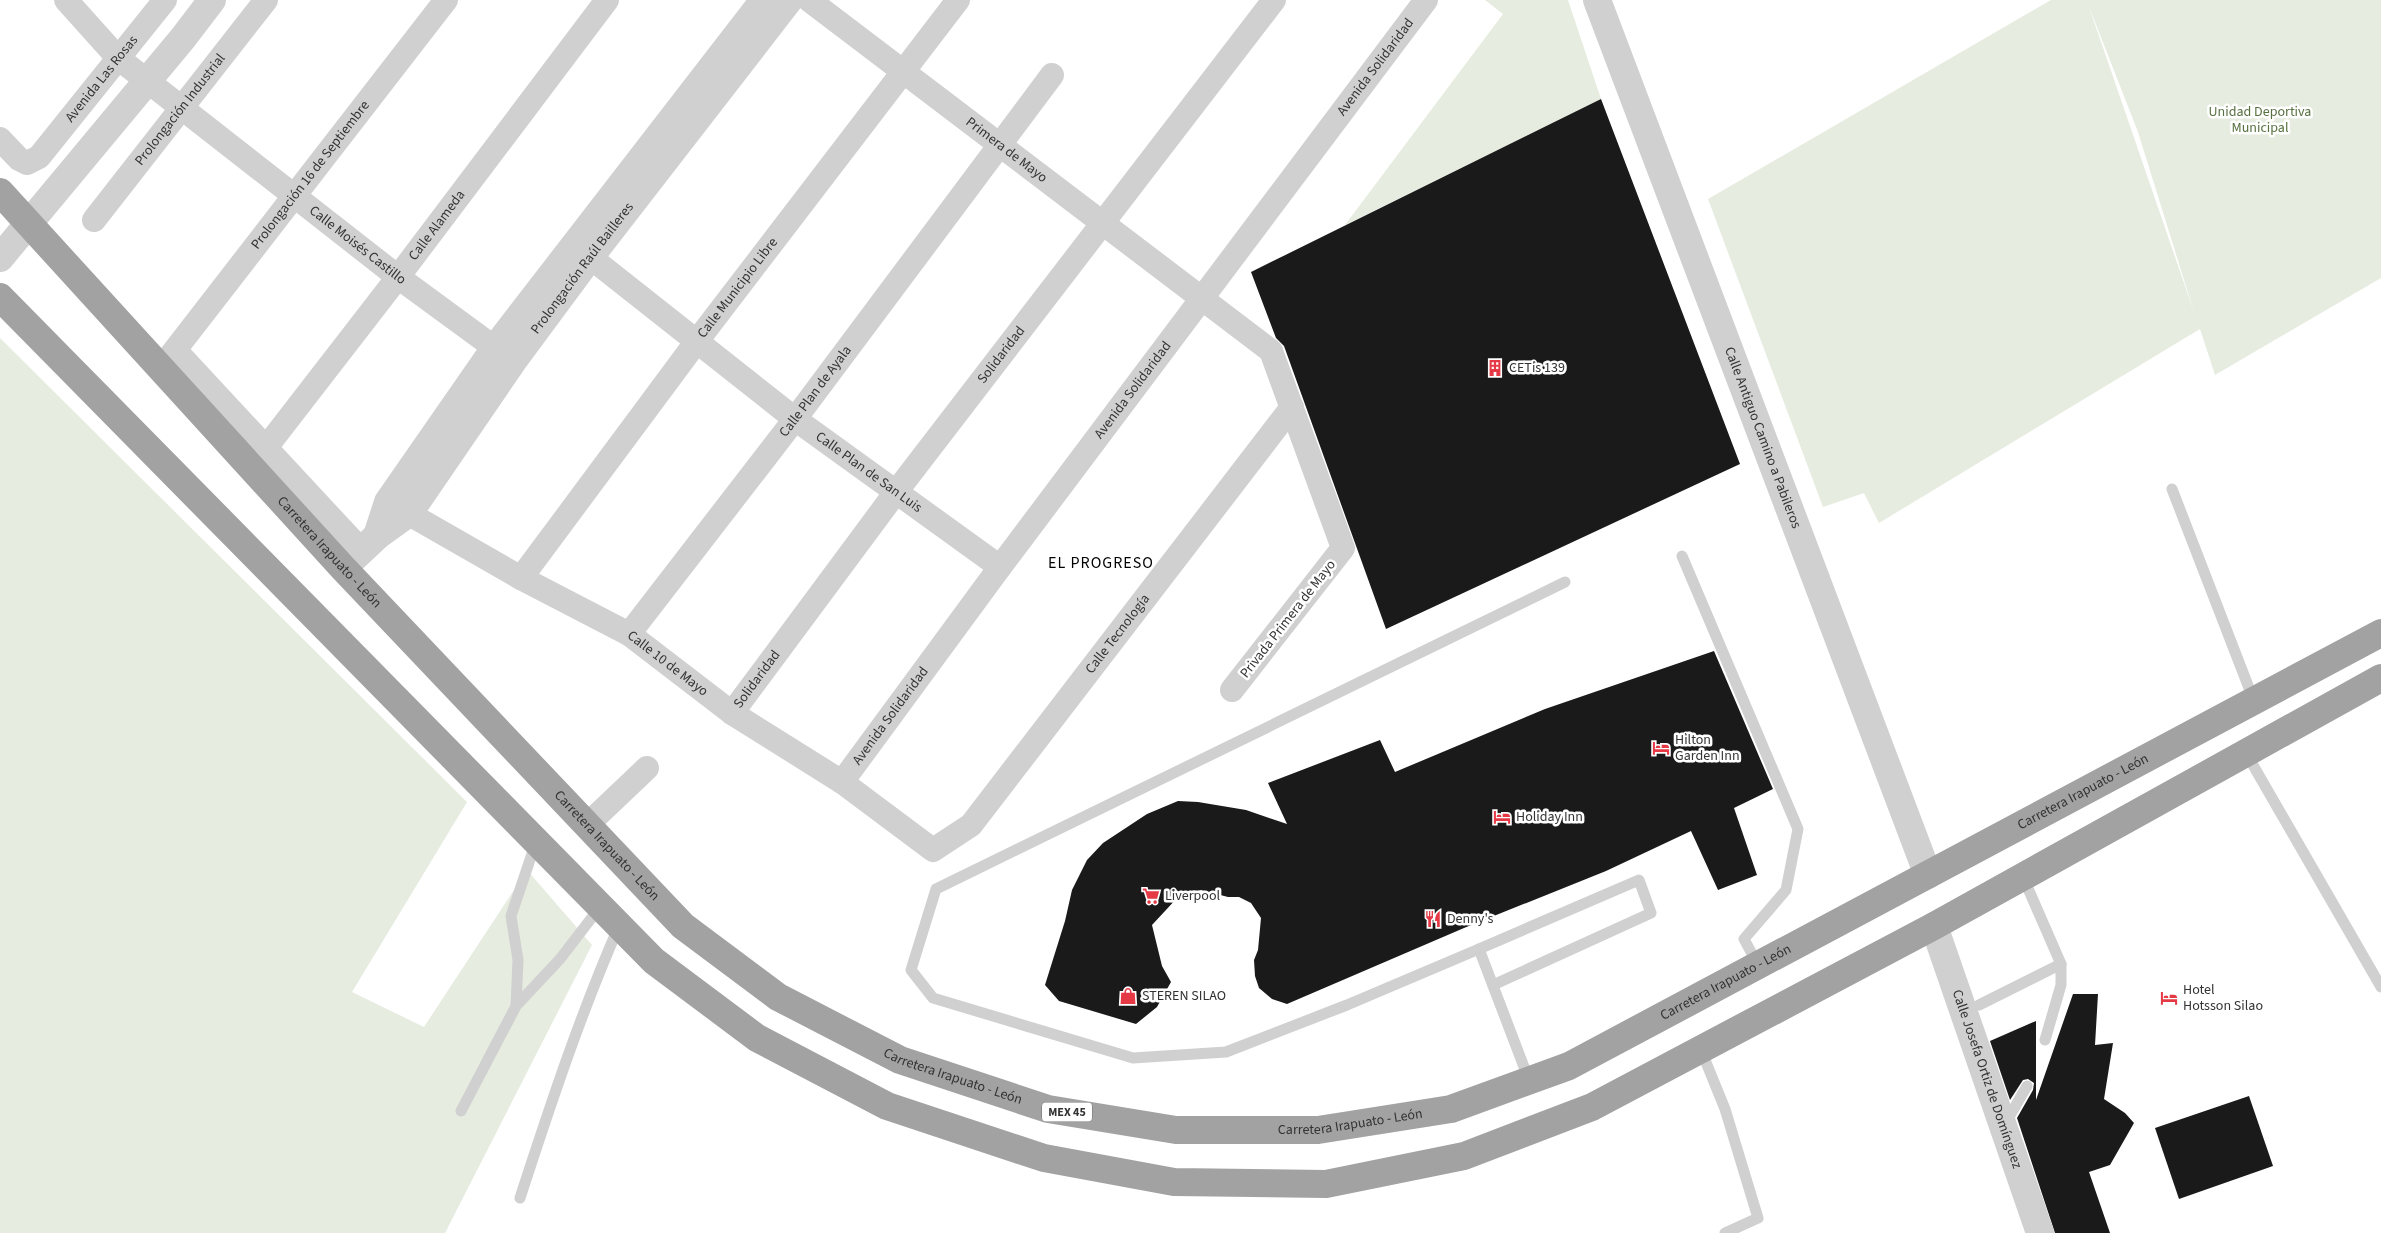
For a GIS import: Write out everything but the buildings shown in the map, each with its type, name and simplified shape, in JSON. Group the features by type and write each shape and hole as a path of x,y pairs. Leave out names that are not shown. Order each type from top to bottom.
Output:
{"highway":[{"name":"Carretera Irapuato - León","path":"0,192 360,551 587,825 683,926 778,997 900,1060 1048,1109 1176,1130 1318,1130 1451,1109 1569,1066 2381,633"},
{"path":"3,306 654,961 757,1038 887,1106 1044,1158 1174,1182 1326,1184 1464,1156 1592,1107 1934,926 2381,678"}],"street":[{"name":"Calle Moisés Castillo","path":"66,0 118,58 398,277 504,355"},
{"name":"Avenida Las Rosas","path":"0,139 19,158 27,163 39,157 165,0"},
{"path":"0,258 183,38 212,0"},
{"name":"Prolongación Industrial","path":"94,220 266,0"},
{"name":"Prolongación 16 de Septiembre","path":"169,359 446,0"},
{"name":"Calle Alameda","path":"265,449 398,277 607,0"},
{"name":"Prolongación Raúl Bailleres","path":"360,551 398,507 504,355 583,251 764,0"},
{"name":"Prolongación Raúl Bailleres","path":"583,251 789,0"},
{"name":"Primera de Mayo","path":"809,0 1271,351 1292,407"},
{"name":"Calle Municipio Libre","path":"521,578 697,341 958,0"},
{"name":"Solidaridad","path":"732,713 896,492 1274,0"},
{"name":"Avenida Solidaridad","path":"842,782 1000,567 1426,0"},
{"name":"Calle Antiguo Camino a Pabileros","path":"1597,0 1928,875"},
{"name":"Calle Plan de Ayala","path":"629,634 1052,75"},
{"name":"Calle Plan de San Luis","path":"583,251 794,418 1000,567"},
{"path":"169,359 265,449 360,551"},
{"name":"Privada Primera de Mayo","path":"1232,690 1343,548 1292,407"},
{"name":"Calle Tecnología","path":"933,850 972,825 1292,407"},
{"name":"Calle 10 de Mayo","path":"398,507 521,578 629,634 732,713 842,782 933,850"},
{"path":"587,825 647,768"},
{"name":"Calle Josefa Ortiz de Domínguez","path":"1934,926 2002,1128 2040,1233"}],"lane":[{"path":"2172,489 2254,701"},
{"path":"1682,556 1798,828 1786,890 1744,939 1758,965"},
{"path":"1493,985 1651,913 1639,880 1347,1006 1226,1052 1133,1058 933,998 911,970 936,889 1565,582"},
{"path":"2246,753 2381,987"},
{"path":"516,1006 518,960 511,916 536,842"},
{"path":"2023,877 2061,964 2061,985 2046,1040"},
{"path":"462,1111 516,1006 560,958 600,907"},
{"path":"520,1198 561,1072 619,926"},
{"path":"1478,949 1529,1080"},
{"path":"1979,1005 2061,964"},
{"path":"1701,1050 1725,1109 1758,1218 1725,1233"},
{"path":"2002,1128 2027,1086"}],"green space":[{"path":"1485,0 1568,0 1601,99 1345,225 1503,14"},
{"name":"Unidad Deportiva Municipal","path":"2051,0 2381,0 2381,278 2215,375 2200,329 1879,523 1864,493 1823,507 1708,199","holes":["2088,4 2138,132 2194,312"]},
{"path":"0,338 467,802 352,992 424,1027 527,870 592,945 445,1233 0,1233"}],"place":[{"name":"CETis 139","path":"1495,368"},
{"name":"Hilton Garden Inn","path":"1661,748"},
{"name":"Holiday Inn","path":"1502,817"},
{"name":"Liverpool","path":"1151,896"},
{"name":"Denny's","path":"1433,919"},
{"name":"STEREN SILAO","path":"1128,996"},
{"name":"Hotel Hotsson Silao","path":"2169,998"}],"district":[{"name":"EL PROGRESO","path":"1101,563"}]}
